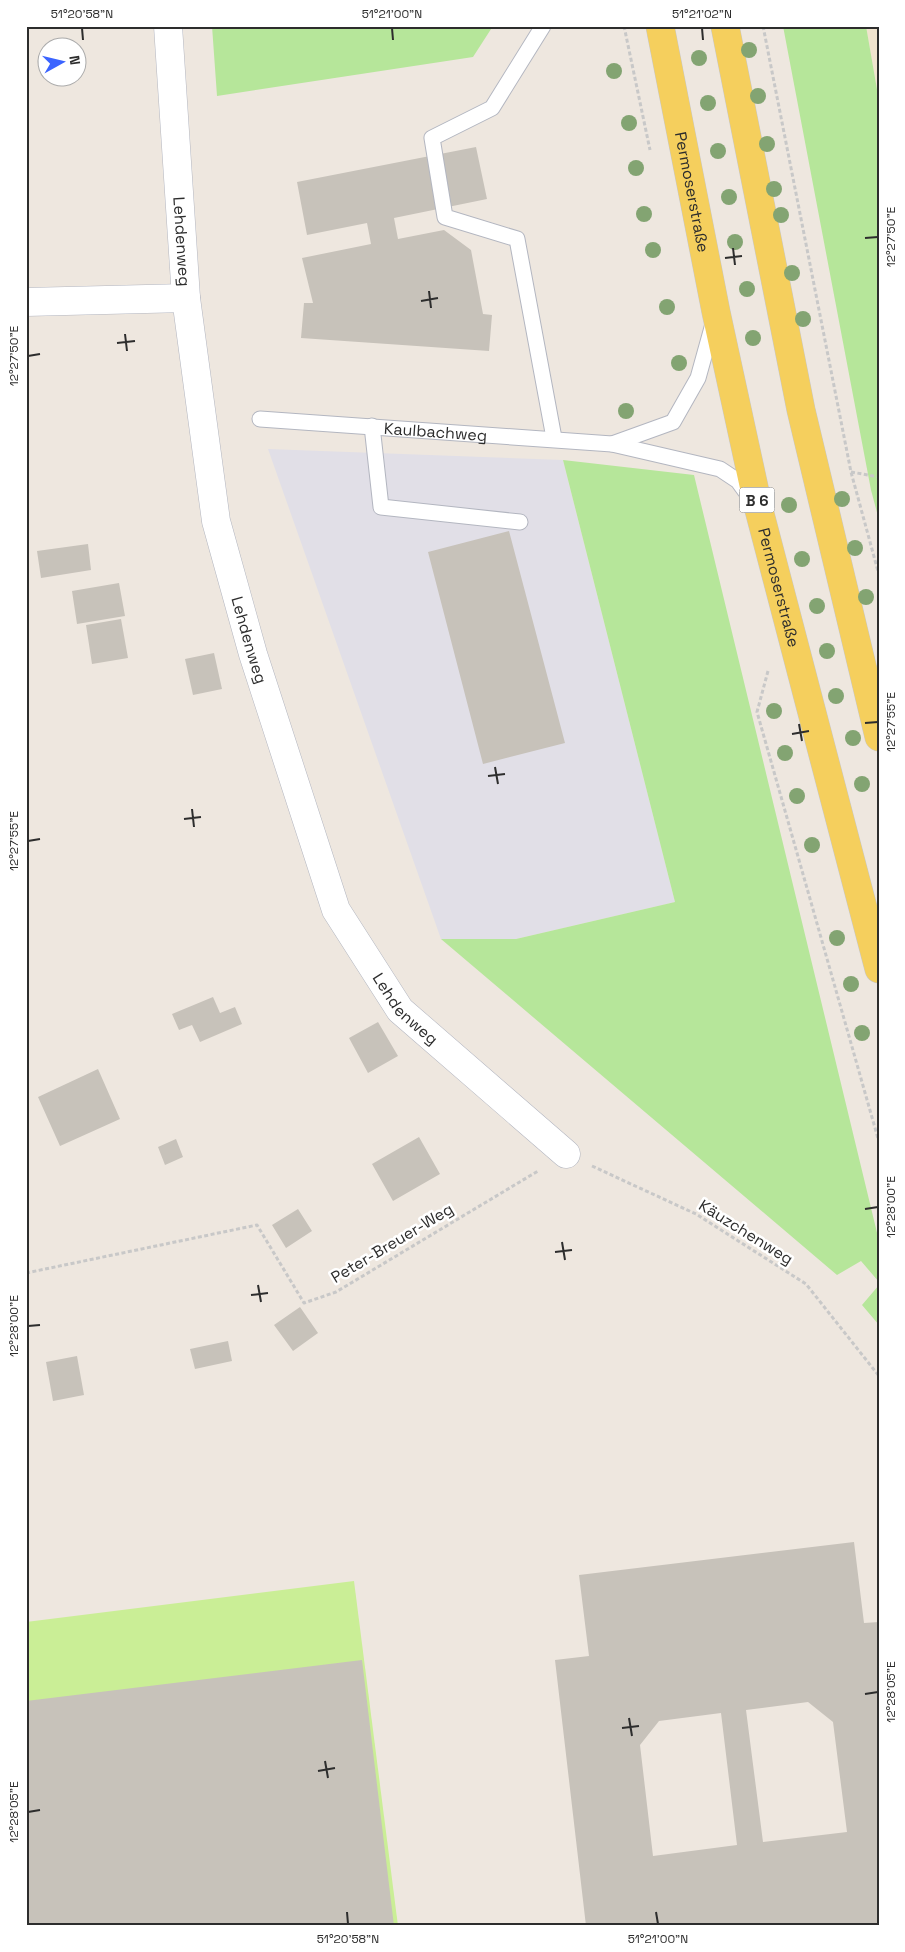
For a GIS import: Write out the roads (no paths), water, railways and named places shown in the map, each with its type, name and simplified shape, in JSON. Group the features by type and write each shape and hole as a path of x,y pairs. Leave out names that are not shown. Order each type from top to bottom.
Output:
{"main road":[{"name":"Permoserstraße","path":"660,26 716,312 759,510 879,968"},
{"path":"725,26 801,410 879,737"}],"street":[{"name":"Lehdenweg","path":"168,26 186,298 216,521 253,654 336,910 400,1010 566,1154"},
{"path":"26,302 186,298"}],"lane":[{"path":"543,26 492,108 432,138 445,217 517,239 554,438"},
{"name":"Kaulbachweg","path":"612,444 674,422 698,378 707,352 716,312"},
{"name":"Kaulbachweg","path":"260,419 554,438 612,444 720,469 738,481 759,510"},
{"path":"372,426 381,507 520,522"}]}
